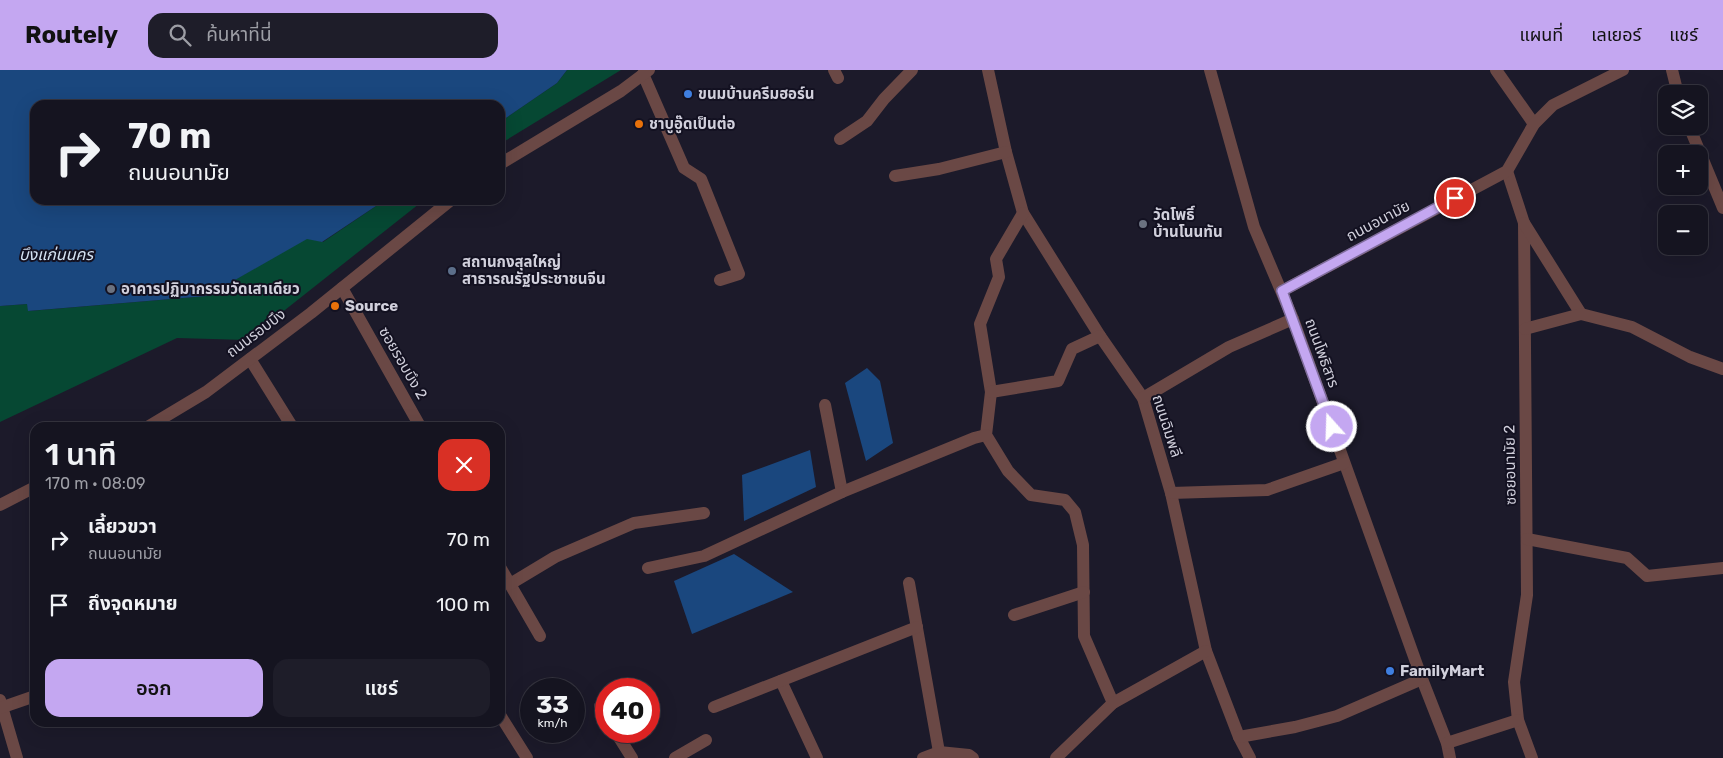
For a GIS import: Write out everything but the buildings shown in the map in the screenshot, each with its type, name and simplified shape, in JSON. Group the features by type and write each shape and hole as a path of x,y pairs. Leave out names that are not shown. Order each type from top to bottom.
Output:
{"street":[{"path":"840,139 867,121 884,99 912,70"},
{"name":"ถนนฉิมพลี","path":"988,70 1006,152 1023,213 1100,336 1143,398 1171,493 1206,651 1239,737 1250,758"},
{"name":"ถนนโพธิสาร","path":"1210,70 1254,227 1293,319 1422,679 1448,743 1450,758"},
{"path":"1496,70 1534,124"},
{"path":"1507,171 1534,124 1553,105 1623,70"},
{"path":"1672,70 1676,85"},
{"path":"505,161 621,91 646,72 684,168 700,179 739,274 720,280"},
{"path":"1693,135 1723,208"},
{"path":"895,176 938,169 1006,152"},
{"name":"ถนนอนามัย","path":"1282,291 1507,171"},
{"name":"ซอยอนามัย 2","path":"1507,171 1524,223 1527,595 1514,682 1518,720 1532,758"},
{"name":"ถนนรอบบึง","path":"157,422 206,392 250,359 342,288 444,205"},
{"path":"1023,213 996,259 999,278 980,324 991,392 986,436 1008,471 1031,495 1065,500 1075,512 1083,545 1084,636 1113,703"},
{"path":"1524,223 1581,314"},
{"name":"ซอยรอบบึง 2","path":"342,288 418,422"},
{"path":"1525,328 1581,314 1632,326 1690,357 1723,369"},
{"path":"1143,398 1229,347 1293,319"},
{"path":"991,392 1058,381 1072,350 1100,336"},
{"path":"250,359 289,422"},
{"path":"825,405 842,492"},
{"path":"648,568 704,556 842,492 974,438 986,436"},
{"path":"1171,493 1267,490 1344,463"},
{"path":"0,504 30,489"},
{"path":"510,584 555,556 634,523 704,513"},
{"path":"1527,539 1627,558 1647,576 1723,568"},
{"path":"505,576 540,636"},
{"path":"909,583 939,752"},
{"path":"1014,615 1084,592"},
{"path":"714,707 917,627"},
{"path":"1056,758 1113,703 1206,651"},
{"path":"1239,737 1295,727 1337,716 1422,679"},
{"path":"781,681 817,758"},
{"path":"17,758 1,705 30,697"},
{"path":"1448,743 1518,720"},
{"path":"505,722 528,758"},
{"path":"674,758 706,740"},
{"path":"623,743 632,758"},
{"path":"923,758 939,752 969,755 973,758"}],"green space":[{"path":"567,70 621,70 505,141 505,119 557,83"},
{"path":"378,205 418,205 247,340 177,338 0,422 0,306 27,304 29,311 207,296 307,238 323,242"}],"water":[{"name":"บึงแก่นนคร","path":"0,70 567,70 557,83 505,119 505,100 30,100 30,205 378,205 322,242 307,239 207,296 28,311 27,304 0,306"},
{"path":"867,368 880,381 893,443 866,461 845,383"},
{"path":"810,450 816,487 744,521 742,475"},
{"path":"734,554 793,592 692,634 674,581"}],"place":[{"name":"ขนมบ้านครีมฮอร์น","path":"688,94"},
{"name":"ชาบูอู๊ดเป็นต่อ","path":"639,124"},
{"name":"วัดโพธิ์ บ้านโนนทัน","path":"1143,224"},
{"name":"สถานกงสุลใหญ่ สาธารณรัฐประชาชนจีน","path":"452,271"},
{"name":"อาคารปฏิมากรรมวัดเสาเดียว","path":"111,289"},
{"name":"Source","path":"335,306"},
{"name":"FamilyMart","path":"1390,671"}],"route":[{"path":"1332,427 1282,291 1455,198"}]}
